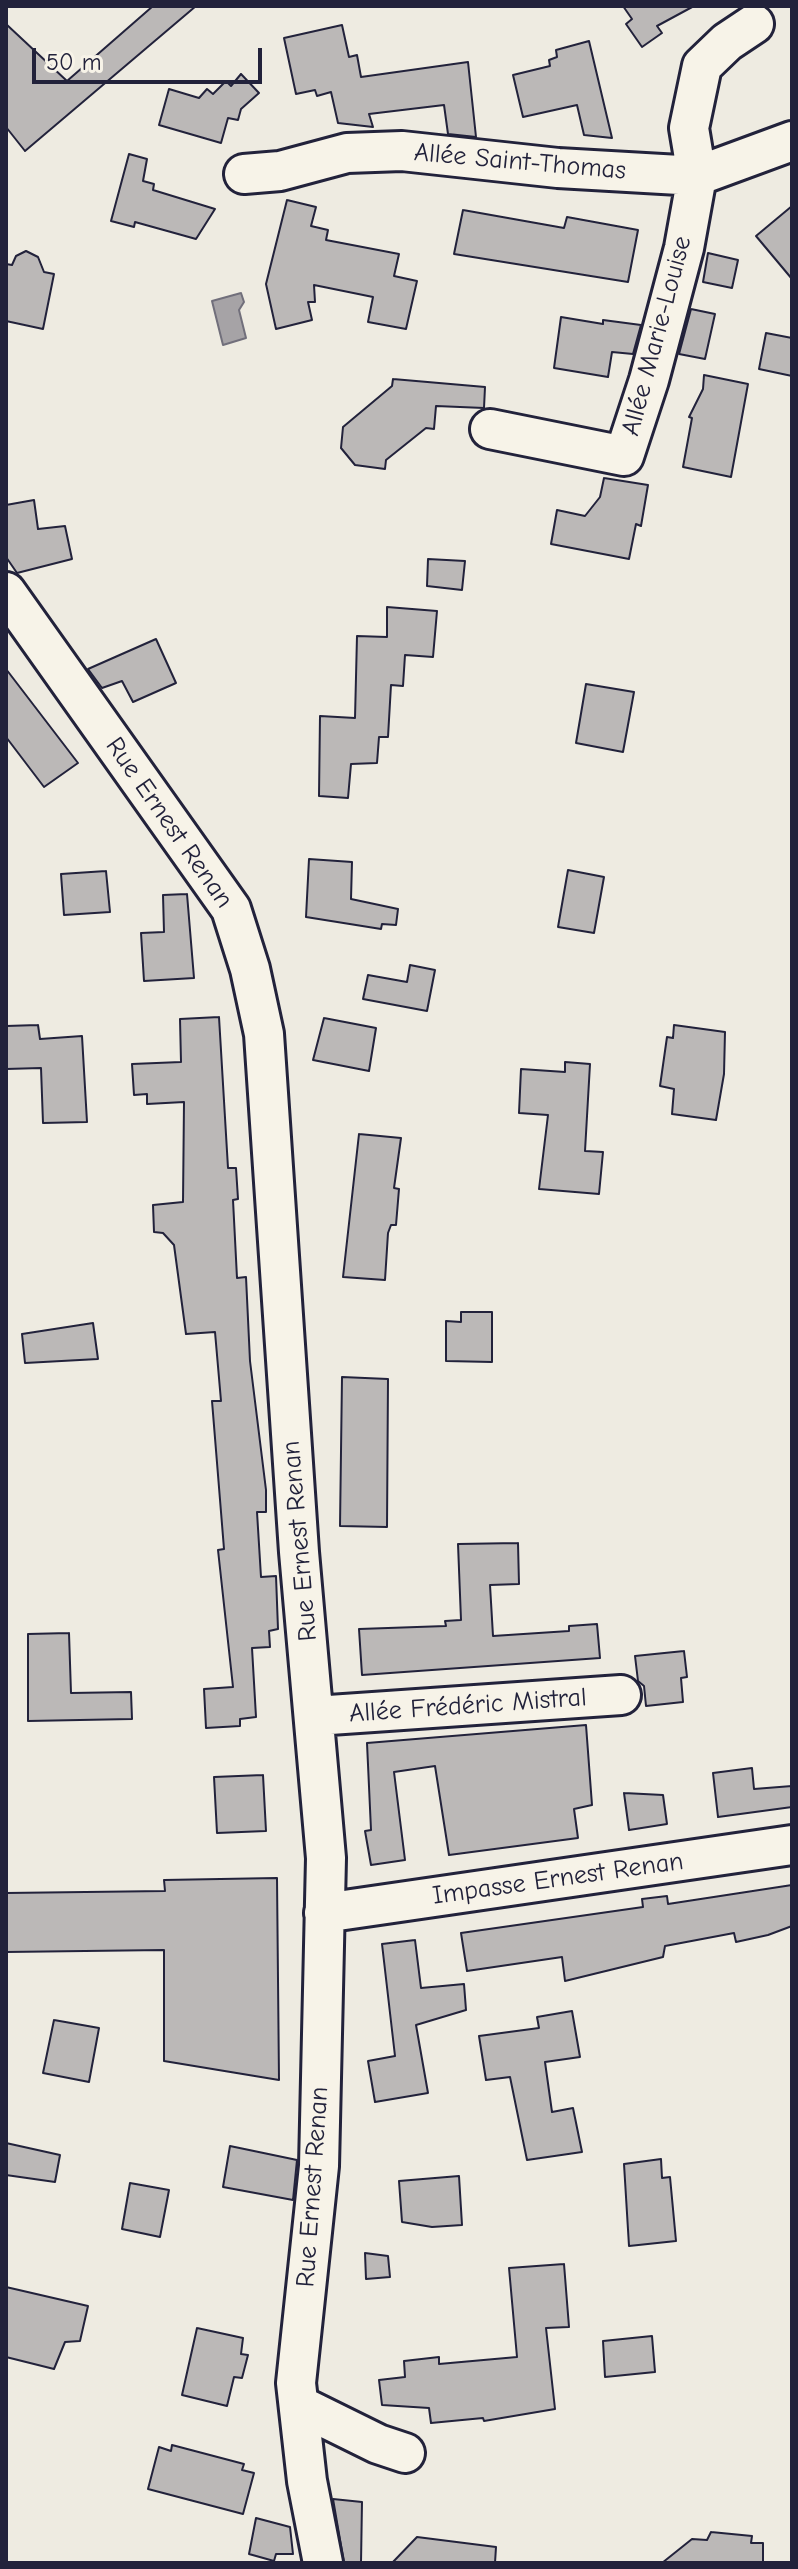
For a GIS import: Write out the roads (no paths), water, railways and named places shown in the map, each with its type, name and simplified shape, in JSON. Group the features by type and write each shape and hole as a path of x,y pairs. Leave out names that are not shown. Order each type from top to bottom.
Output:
{"street":[{"path":"697,176 689,128 702,66 727,42 754,24"},
{"name":"Allée Saint-Thomas","path":"244,174 280,171 347,153 402,151 558,168 697,176 792,141"},
{"name":"Allée Marie-Louise","path":"490,429 624,456 676,278 697,176"},
{"name":"Rue Ernest Renan","path":"6,592 231,909 250,969 264,1034 298,1537 326,1858 319,2166 296,2383 307,2481 323,2563"},
{"name":"Allée Frédéric Mistral","path":"315,1716 621,1695"},
{"name":"Impasse Ernest Renan","path":"324,1913 792,1845"},
{"path":"299,2405 378,2444 405,2453"}]}
